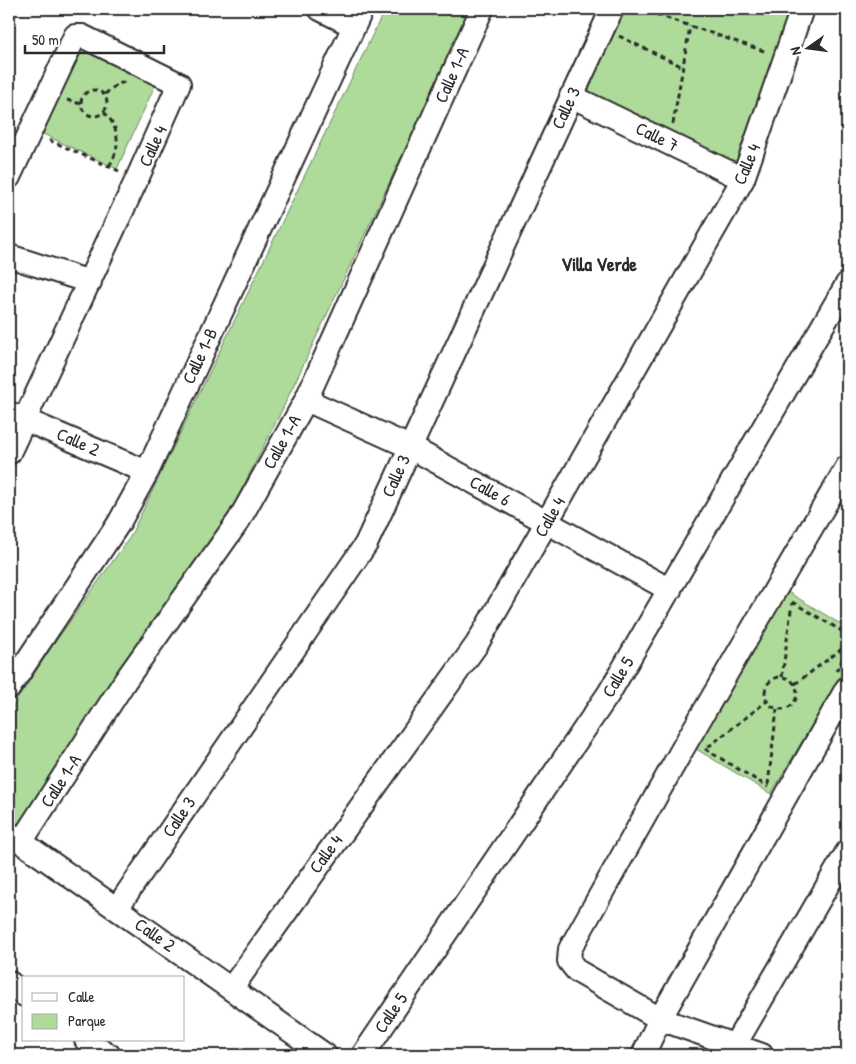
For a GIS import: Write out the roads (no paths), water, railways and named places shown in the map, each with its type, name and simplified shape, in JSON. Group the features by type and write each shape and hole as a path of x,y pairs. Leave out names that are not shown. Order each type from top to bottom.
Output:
{"street":[{"path":"320,9 358,18"},
{"name":"Calle 1-A","path":"15,838 239,520 306,400 482,9"},
{"name":"Calle 3","path":"118,908 366,544 612,9"},
{"name":"Calle 4","path":"231,988 476,644 743,179 802,9"},
{"name":"Calle 1-B","path":"9,688 119,523 147,472 358,18"},
{"name":"Calle 4","path":"9,177 75,36 82,36 179,84 138,179 90,282 18,416 9,453"},
{"name":"Calle 7","path":"571,96 743,179"},
{"path":"9,256 90,282"},
{"name":"Calle 5","path":"363,1055 609,693 847,284"},
{"name":"Calle 6","path":"306,400 410,447 670,590"},
{"name":"Calle 2","path":"18,416 147,472"},
{"path":"762,1055 731,1051 660,1019 577,970 569,961 570,949 696,746 783,596 847,467"},
{"path":"643,1055 776,793 839,722 840,682"},
{"name":"Calle 2","path":"15,838 118,908 325,1055"},
{"path":"731,1051 847,852"},
{"path":"9,982 22,993"},
{"path":"89,1042 110,1055"}],"district":[{"name":"Villa Verde","path":"599,264"}]}
